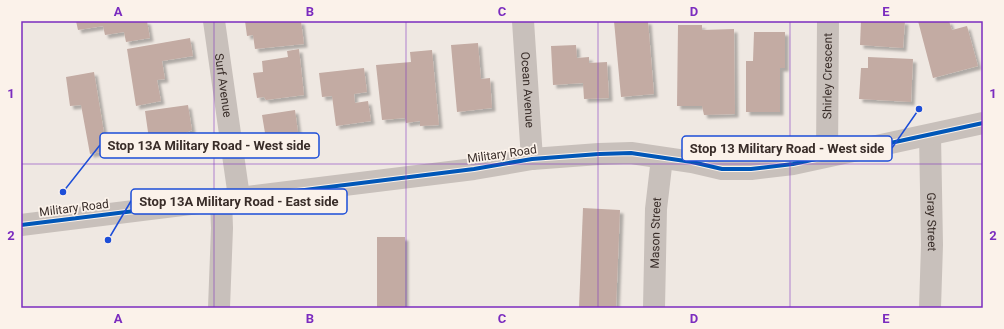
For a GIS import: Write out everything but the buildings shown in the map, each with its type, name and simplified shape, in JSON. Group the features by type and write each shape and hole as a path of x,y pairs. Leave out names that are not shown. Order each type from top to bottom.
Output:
{"street":[{"name":"Surf Avenue","path":"214,21 230,199 222,228 219,308"},
{"name":"Ocean Avenue","path":"523,21 532,159"},
{"name":"Shirley Crescent","path":"827,156 828,21"},
{"name":"Military Road","path":"21,225 474,169 532,159 631,153 692,162 722,169 751,169 793,164 983,123"},
{"name":"Gray Street","path":"930,135 932,244 930,308"},
{"name":"Mason Street","path":"654,308 656,209 662,158"}],"cycle path":[{"path":"21,225 474,169 532,159 631,153 692,162 722,169 751,169 793,164 983,123"}],"place":[{"name":"Stop 13 Military Road - West side","path":"919,109"},
{"name":"Stop 13A Military Road - West side","path":"63,192"},
{"name":"Stop 13A Military Road - East side","path":"108,240"}]}
